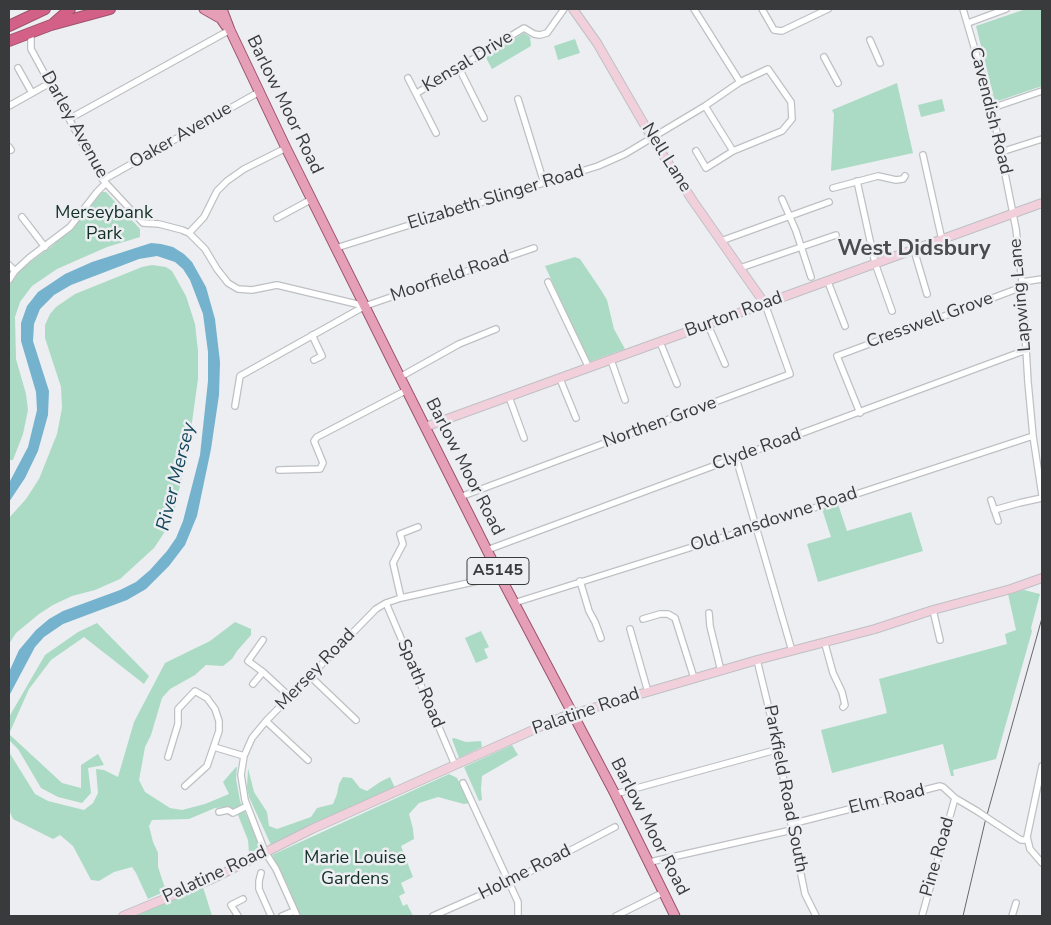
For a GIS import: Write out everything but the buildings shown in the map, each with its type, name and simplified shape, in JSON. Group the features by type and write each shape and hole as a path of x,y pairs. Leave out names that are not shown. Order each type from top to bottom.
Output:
{"highway":[{"path":"9,26 45,9"},
{"path":"52,25 70,9"},
{"path":"9,41 52,25 110,9"}],"main road":[{"path":"25,17 36,9"},
{"name":"A5145","path":"204,9 224,13"},
{"name":"Barlow Moor Road","path":"214,9 224,13 230,30 286,148 406,390 500,576 650,862 675,916"}],"street":[{"name":"Kensal Drive","path":"417,93 524,28 534,34 544,34 551,29 564,9"},
{"name":"Nell Lane","path":"573,9 597,42 652,138 765,304"},
{"path":"694,9 740,82"},
{"path":"762,9 774,30 782,31 828,9"},
{"name":"Cavendish Road","path":"963,9 992,108 1013,214"},
{"path":"968,23 1006,9"},
{"path":"69,119 230,30"},
{"name":"Darley Avenue","path":"31,32 31,49 105,182 143,223 159,224 189,233"},
{"path":"870,40 880,63"},
{"path":"824,57 838,83"},
{"path":"18,68 32,93"},
{"path":"459,68 484,118"},
{"name":"Elizabeth Slinger Road","path":"336,248 598,166 625,154 705,106 740,82 768,69 791,102 792,119 782,131 733,151"},
{"path":"408,78 436,133"},
{"path":"9,106 50,83"},
{"path":"992,108 1042,91"},
{"name":"Oaker Avenue","path":"105,182 259,92"},
{"path":"518,99 544,183"},
{"path":"696,151 706,168 733,151 705,106"},
{"path":"1001,152 1042,139"},
{"path":"286,148 244,169 227,181 217,191 204,217 189,233 204,249 223,276 238,290 252,290 277,285 365,306"},
{"path":"923,155 942,240"},
{"path":"833,188 857,180 878,176 896,180 903,179 906,176"},
{"path":"857,180 875,263 892,311"},
{"path":"9,280 15,271 70,227 105,182"},
{"path":"277,218 312,199"},
{"path":"782,199 790,216 811,277"},
{"path":"721,241 829,202"},
{"name":"Burton Road","path":"425,427 1042,203"},
{"name":"Lapwing Lane","path":"1013,214 1022,284 1033,436 1042,496"},
{"path":"22,217 46,247"},
{"path":"740,268 836,235"},
{"name":"Moorfield Road","path":"235,406 240,376 365,306 534,248"},
{"path":"914,250 927,294"},
{"path":"9,265 15,271"},
{"name":"Cresswell Grove","path":"860,413 837,356 1022,284 1042,279"},
{"path":"548,282 589,368"},
{"path":"828,282 845,326"},
{"name":"Northen Grove","path":"460,497 790,374 765,304"},
{"path":"708,325 725,364"},
{"path":"400,377 459,344 496,329"},
{"path":"312,335 322,356 314,360"},
{"path":"660,342 676,384"},
{"name":"Clyde Road","path":"487,550 1026,350"},
{"path":"610,360 625,400"},
{"path":"560,379 576,418"},
{"path":"279,470 320,469 323,462 314,441 317,437 406,390"},
{"path":"509,397 524,438"},
{"name":"Old Lansdowne Road","path":"514,603 1033,436"},
{"path":"736,458 792,651"},
{"path":"994,510 1042,496"},
{"path":"991,500 998,521"},
{"path":"401,598 393,563 403,544 400,534 418,527"},
{"name":"Mersey Road","path":"296,914 276,869 265,852 247,806 241,775 244,756 252,738 266,721 376,609 401,598 500,576"},
{"name":"Palatine Road","path":"124,916 210,880 265,852 553,720 757,660 825,644 1042,578"},
{"path":"580,581 589,612 601,638"},
{"name":"Spath Road","path":"386,603 455,765"},
{"path":"933,610 940,640"},
{"path":"709,613 710,626 722,671"},
{"path":"643,619 660,614 668,614 675,618 694,678"},
{"path":"630,628 648,692"},
{"path":"263,640 248,661 290,697"},
{"path":"825,644 833,672 842,692 845,705 843,707"},
{"name":"Parkfield Road South","path":"757,660 779,749 805,894 816,916"},
{"path":"253,684 263,672"},
{"path":"311,677 356,720"},
{"path":"168,757 178,724 178,710 195,691 207,698 217,715 219,721 218,731 207,766 185,786"},
{"path":"266,721 308,760"},
{"path":"214,747 244,756"},
{"path":"615,794 779,749"},
{"path":"1042,766 1027,840 1030,849 1042,863"},
{"path":"463,783 510,882 518,902 518,916"},
{"name":"Elm Road","path":"650,862 792,827 940,786 955,798 1021,840 1027,840"},
{"name":"Pine Road","path":"922,916 955,798"},
{"path":"219,812 228,810 233,813 247,806"},
{"name":"Holme Road","path":"433,916 510,882 615,827"},
{"path":"262,872 259,889 271,916"},
{"path":"616,916 664,892"},
{"path":"238,916 231,905 243,899"},
{"path":"1012,916 1016,903"},
{"path":"282,916 296,914"}],"green space":[{"path":"1026,9 1042,9 1042,86 995,102 976,26"},
{"path":"524,33 530,37 531,46 492,69 485,56"},
{"path":"575,39 580,53 558,60 554,46"},
{"path":"897,83 913,153 831,171 834,114 832,110"},
{"path":"942,99 945,111 921,117 918,105"},
{"name":"Merseybank Park","path":"102,192 106,192 140,229 140,237 107,247 57,269 32,286 20,302 15,317 16,359 26,394 28,410 23,434 13,460 9,460 9,286 22,268 52,246 70,229"},
{"path":"575,257 580,259 607,300 614,329 625,349 589,362 545,266"},
{"path":"152,265 166,267 172,271 186,296 195,324 198,351 198,379 188,451 174,512 166,530 154,548 120,579 95,590 72,596 53,605 16,633 9,644 9,518 26,499 39,479 57,434 62,408 61,387 45,338 45,325 56,307 75,294 142,267"},
{"path":"838,504 847,531 911,512 923,551 818,582 807,544 831,537 822,509"},
{"path":"1024,590 1040,594 1031,628 1032,631 996,759 953,770 954,776 951,776 943,744 832,773 821,730 887,713 879,679 1007,644 1005,634 1016,630 1008,594"},
{"path":"235,622 251,629 251,635 232,659 223,666 206,665 195,675 170,689 162,698 151,735 145,747 139,780 145,792 170,808 182,810 205,804 229,794 223,782 237,767 236,779 240,801 260,845 259,849 249,853 248,840 238,815 230,807 215,808 189,819 152,820 149,826 158,853 158,867 166,891 148,899 132,867 114,872 99,881 91,880 73,846 60,835 53,839 13,819 9,810 9,752 35,794 48,801 84,810 93,803 98,793 96,769 104,770 118,777 134,722 165,663 210,641"},
{"path":"97,623 149,676 144,684 84,637 51,660 29,689 9,734 9,717 45,655 78,632"},
{"path":"481,631 489,647 484,649 488,658 476,663 465,638"},
{"path":"9,734 62,783 81,788 81,765 98,754 104,765 88,768 91,793 82,803 58,797 41,788 18,749 9,740"},
{"path":"452,739 466,742 481,741 482,747 459,758"},
{"path":"512,745 518,755 482,776 482,800 479,801 464,767"},
{"path":"248,768 254,792 267,812 269,826 277,829 311,817 317,808 333,804 343,777 352,778 360,788 367,791 390,777 395,788 271,845 249,797 247,788"},
{"name":"Marie Louise Gardens","path":"449,774 457,778 469,803 464,804 438,797 419,803 409,814 414,839 401,846 413,877 401,883 405,893 399,896 403,906 407,904 413,916 300,916 272,855"},
{"path":"203,887 212,916 134,916"}],"water":[{"path":"151,243 173,247 192,262 206,287 215,319 220,362 219,395 211,449 197,516 185,545 169,566 146,589 127,600 63,624 44,637 35,647 9,696 9,672 19,650 36,630 49,619 63,611 120,590 136,582 167,551 176,538 183,521 200,455 208,381 208,352 203,314 190,280 183,269 175,262 157,256 139,259 71,285 54,295 40,309 34,324 33,341 49,391 48,415 38,451 25,478 9,502 9,483 28,447 37,410 36,392 21,341 21,323 27,306 38,292 65,274 92,262"}],"tram line":[{"path":"963,916 985,822 1042,618"}],"district":[{"name":"West Didsbury","path":"914,250"}],"water label":[{"name":"River Mersey","path":"177,477"}]}
